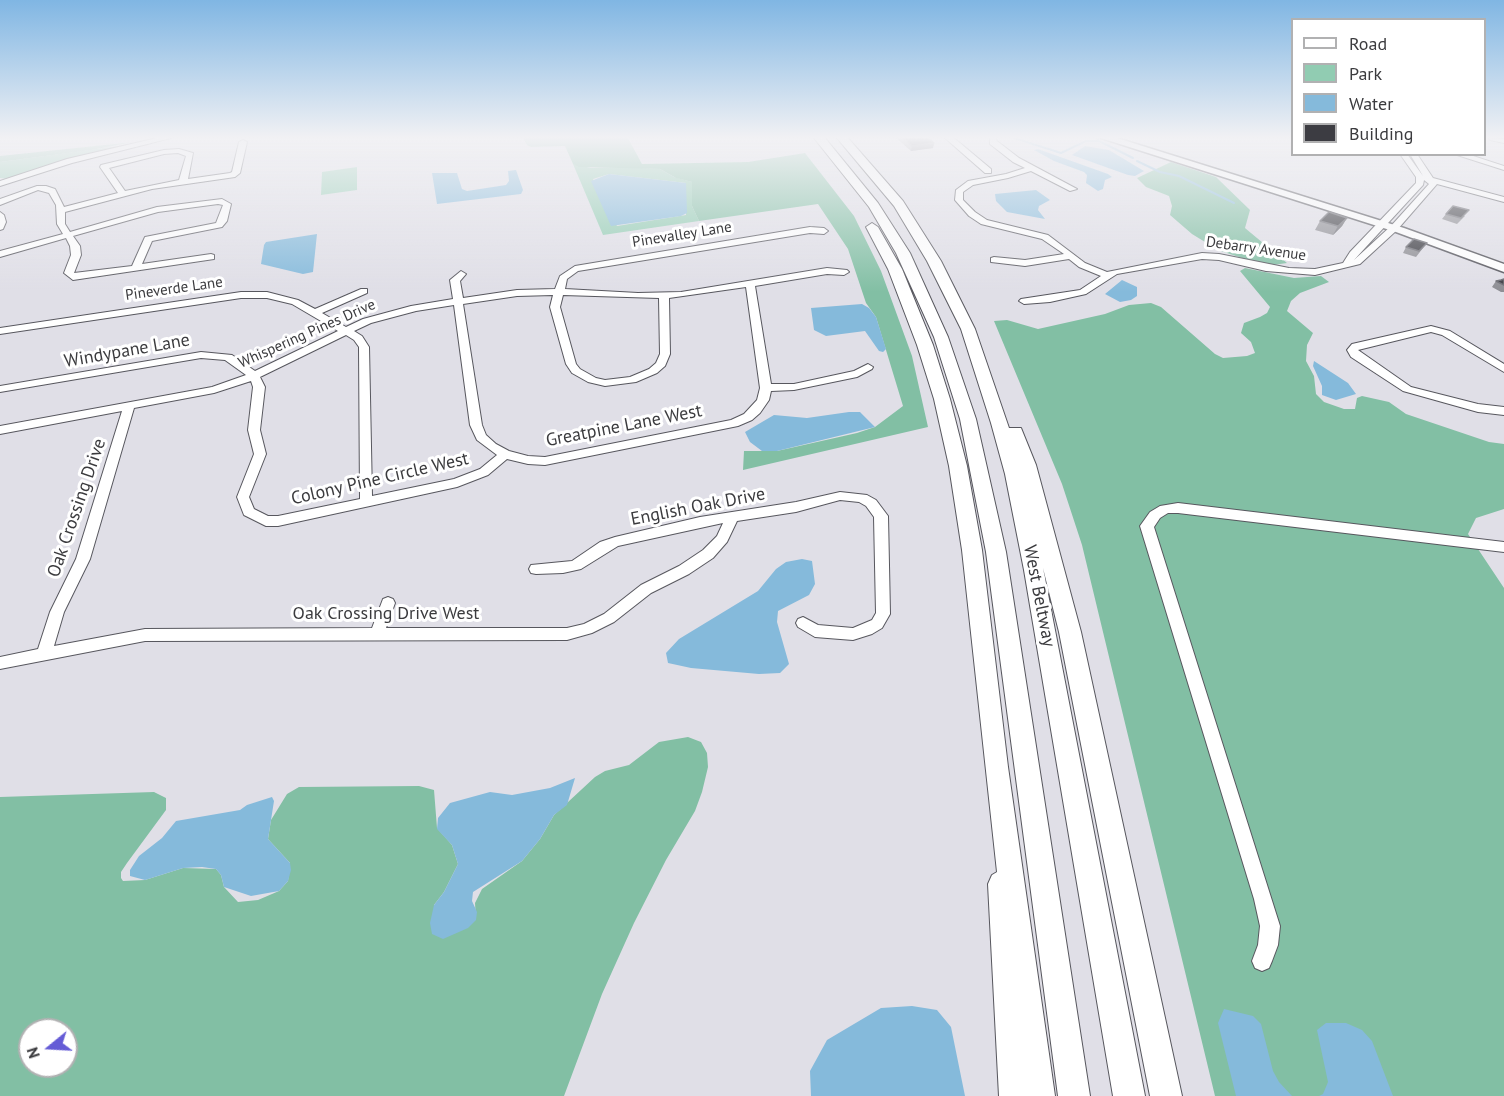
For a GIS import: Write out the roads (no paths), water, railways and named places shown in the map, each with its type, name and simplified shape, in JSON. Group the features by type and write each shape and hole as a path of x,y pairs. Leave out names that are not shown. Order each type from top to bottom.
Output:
{"highway":[{"path":"847,189 889,257 925,345 942,399 958,466 972,550 996,767 1040,1096"},
{"name":"West Beltway","path":"860,189 874,206 903,253 941,337 968,419 996,552 1074,1096"},
{"name":"West Beltway","path":"886,189 899,204 934,261 968,329 1005,443 1024,515 1129,1096"},
{"path":"968,329 995,378 1015,433 1053,563 1088,713 1166,1096"},
{"path":"996,767 1001,900 1015,1096"}],"main road":[{"path":"1275,189 1390,224 1504,268"},
{"path":"1281,189 1504,261"}],"street":[{"path":"6,189 18,195"},
{"path":"0,202 34,189"},
{"path":"49,189 58,199 61,224 75,246 76,255 69,276 78,277 211,258"},
{"path":"120,189 123,194"},
{"path":"60,211 147,189"},
{"path":"961,189 959,200 972,214 984,222 1045,237 1088,268 1106,276"},
{"name":"Debarry Avenue","path":"1390,224 1416,189"},
{"name":"Debarry Avenue","path":"1024,301 1074,294 1090,288 1114,272 1202,256 1219,256 1266,268 1289,271 1315,272 1346,265 1353,254 1430,189"},
{"path":"1467,189 1504,200"},
{"path":"0,255 163,209 219,201 227,204 223,221 219,225 148,239 136,268"},
{"path":"0,215 2,222 0,227"},
{"name":"Pinevalley Lane","path":"559,292 563,278 568,272 582,266 810,230 824,231"},
{"path":"994,260 1034,262 1071,256"},
{"name":"Whispering Pines Drive","path":"0,430 196,394 254,376 346,330 397,312 518,293 559,292 664,297 827,271 844,272"},
{"path":"461,274 455,280 476,425 486,442 505,454"},
{"path":"750,284 766,388 805,385 857,374 868,367"},
{"path":"315,313 364,291"},
{"path":"559,292 555,307 571,364 582,376 592,380 619,382 643,377 661,364 665,354 664,297"},
{"name":"Pineverde Lane","path":"0,331 241,295 282,297 346,330"},
{"path":"1504,369 1446,333 1431,329 1356,346 1352,350 1355,355 1407,389 1478,408 1504,411"},
{"path":"346,330 358,338 364,347 366,502"},
{"name":"Windypane Lane","path":"0,389 211,354 228,357 254,376"},
{"name":"Colony Pine Circle West","path":"254,376 259,387 254,430 261,454 243,497 249,512 266,521 278,521 469,479 484,472 505,454"},
{"name":"Greatpine Lane West","path":"505,454 528,460 563,459 734,423 748,417 763,400 766,388"},
{"name":"Oak Crossing Drive","path":"45,653 57,612 83,559 129,407"},
{"name":"English Oak Drive","path":"536,569 576,565 615,542 732,517 850,495 872,503 881,516 883,614 877,624 853,634 815,631 803,623"},
{"path":"1262,961 1268,945 1270,926 1263,899 1147,525 1160,512 1178,508 1504,547"},
{"name":"Oak Crossing Drive West","path":"0,663 145,635 567,634 587,629 609,618 646,589 684,570 708,554 722,539 732,517"},
{"path":"377,634 388,603"}],"water":[{"path":"435,189 523,190 521,194 437,204"},
{"path":"595,189 686,189 687,213 681,216 611,226"},
{"path":"1036,190 1050,200 1039,206 1038,210 1045,219 1007,212 996,201 995,194"},
{"path":"317,234 313,272 303,274 261,264 266,242"},
{"path":"1122,280 1137,287 1137,296 1120,302 1105,294"},
{"path":"862,304 869,308 876,317 886,349 883,352 879,351 865,331 826,336 814,330 811,308"},
{"path":"1314,361 1348,383 1356,394 1336,400 1322,395 1322,386 1313,366"},
{"path":"860,412 875,427 777,451 762,451 750,442 745,432 774,415 807,418"},
{"path":"802,559 812,561 815,584 809,595 778,611 777,622 789,664 780,673 759,674 691,668 668,663 666,653 679,639 758,591 776,569 786,562"},
{"path":"575,778 567,805 554,815 540,839 522,861 473,892 472,901 477,912 476,920 468,928 443,939 432,934 430,923 434,905 444,892 458,864 452,845 437,829 438,818 450,803 490,792 512,795 550,788"},
{"path":"272,797 274,801 268,839 290,863 291,870 288,881 279,891 251,896 224,887 221,875 216,869 202,867 183,868 145,880 130,876 130,870 139,856 162,838 176,821 240,810 247,805"},
{"path":"912,1006 937,1010 951,1027 965,1096 811,1096 810,1071 827,1040 881,1008"},
{"path":"1224,1009 1253,1016 1261,1024 1273,1071 1279,1082 1292,1096 1236,1096 1218,1023"},
{"path":"1326,1023 1346,1023 1362,1030 1372,1041 1393,1096 1319,1096 1323,1094 1328,1082 1317,1030"}],"waterway":[{"path":"1206,189 1234,203"}]}
